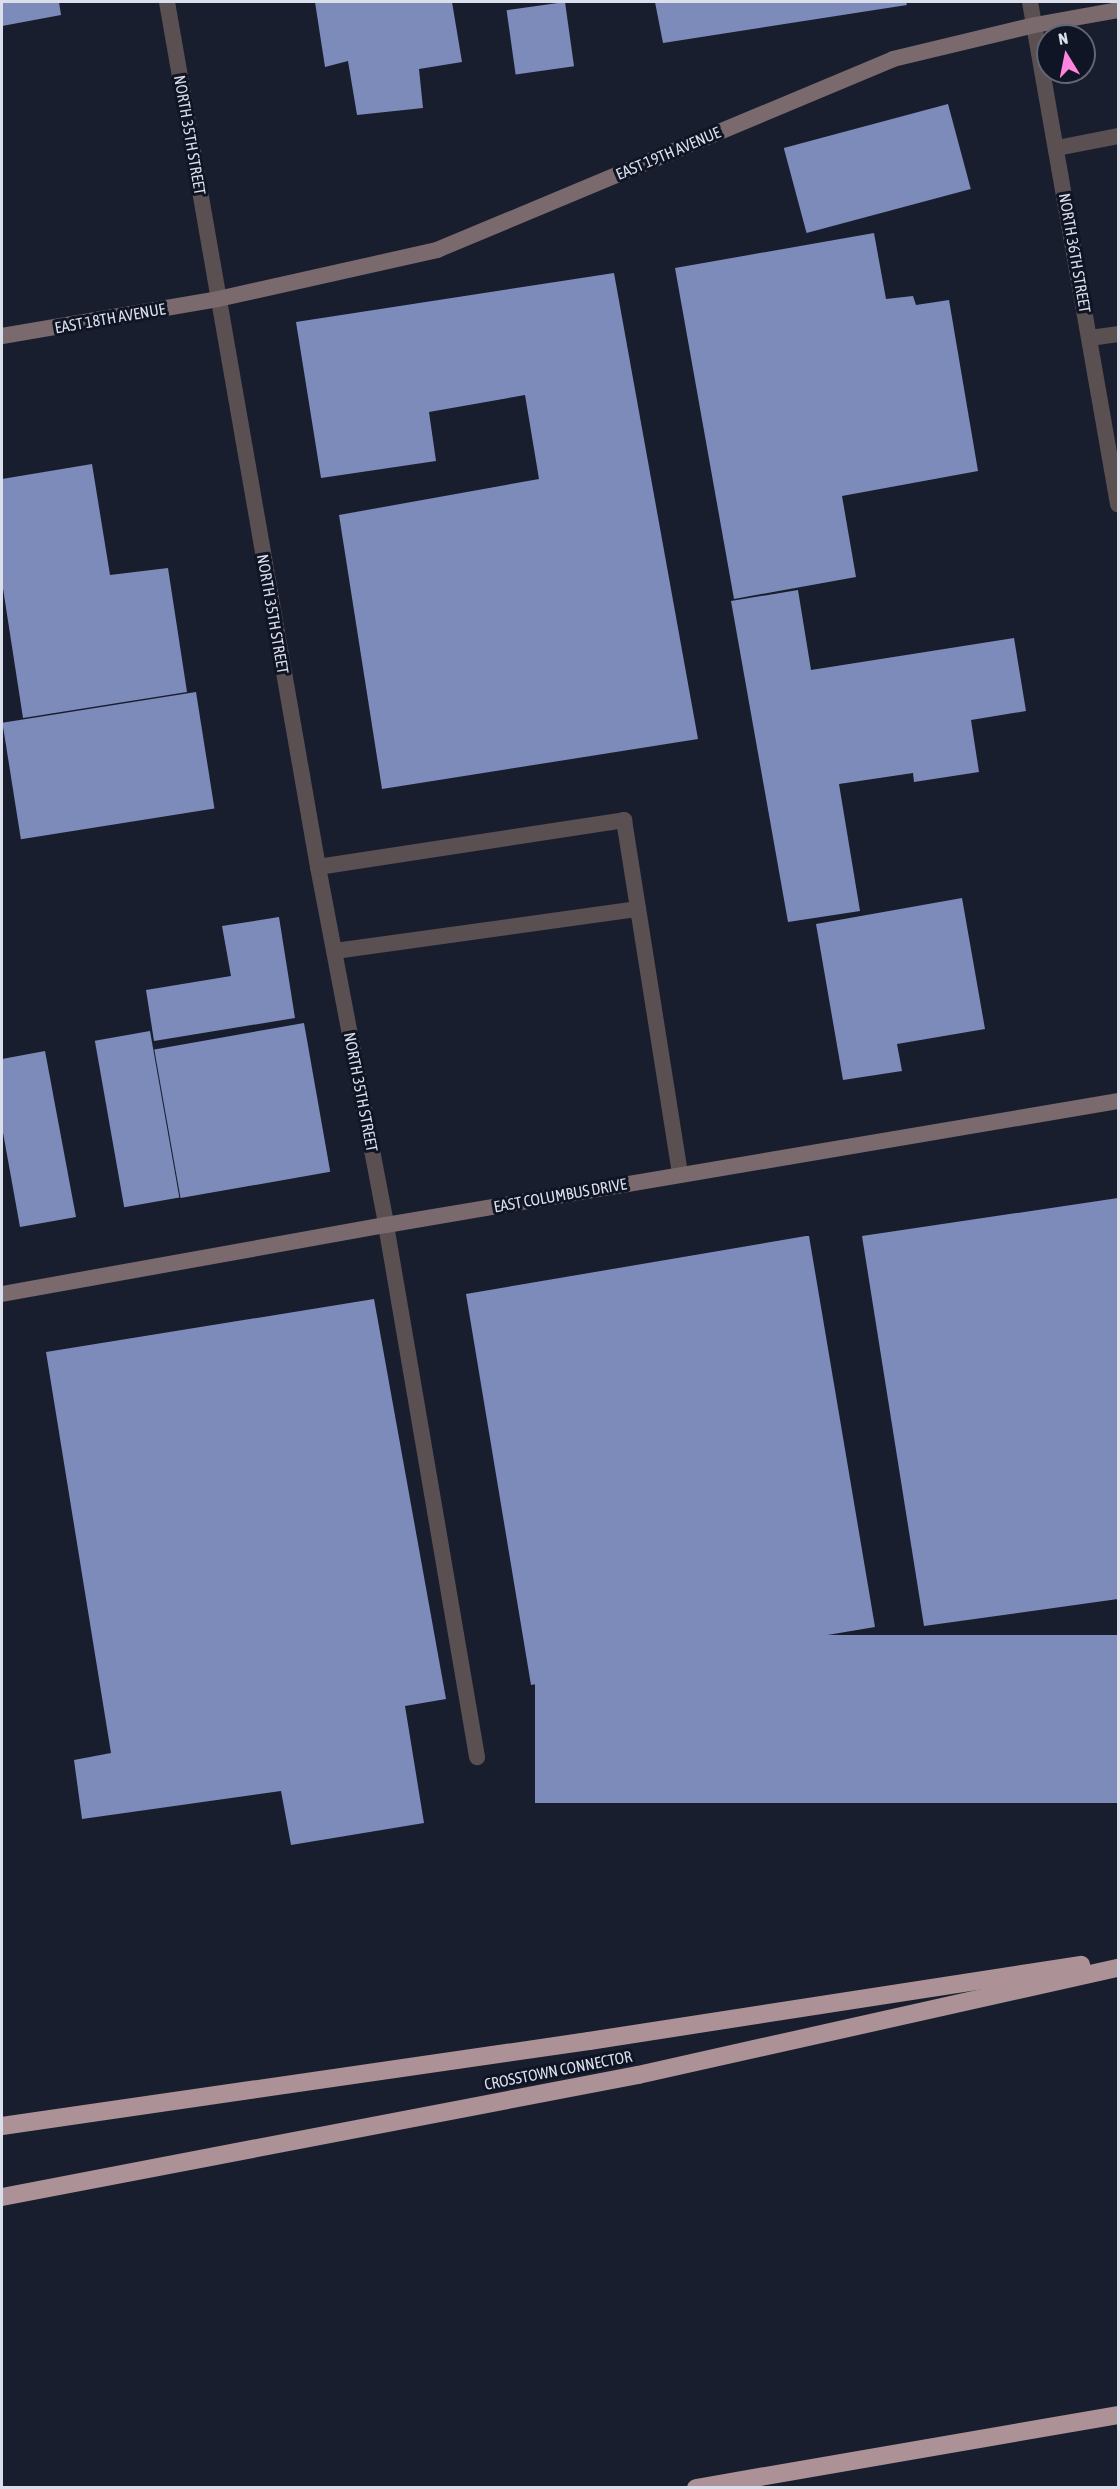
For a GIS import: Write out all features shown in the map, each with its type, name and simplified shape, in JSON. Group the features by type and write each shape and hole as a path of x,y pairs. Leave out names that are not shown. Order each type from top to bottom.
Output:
{"highway":[{"path":"2,2126 589,2041 1119,1959"},
{"name":"CROSSTOWN CONNECTOR","path":"2,2197 638,2074 1119,1968"},
{"path":"697,2487 1119,2415"}],"main road":[{"name":"EAST 19TH AVENUE","path":"218,299 437,250 892,59 1035,25 1119,10"},
{"name":"EAST 18TH AVENUE","path":"2,336 218,299"},
{"name":"EAST COLUMBUS DRIVE","path":"2,1294 386,1225 1119,1101"}],"street":[{"name":"NORTH 35TH STREET","path":"167,2 318,867 386,1225 477,1757"},
{"name":"NORTH 36TH STREET","path":"1030,2 1119,504"},
{"path":"1057,148 1119,136"},
{"path":"1090,339 1119,334"},
{"path":"318,867 624,819 680,1175"},
{"path":"335,951 638,909"}],"building":[{"path":"2,2 59,2 61,15 2,26"},
{"path":"315,2 452,2 462,62 419,69 423,108 357,115 348,61 325,67"},
{"path":"565,2 574,66 516,75 507,10"},
{"path":"655,2 906,2 907,5 663,43"},
{"path":"948,104 971,189 807,233 784,148"},
{"path":"874,233 886,299 913,296 916,305 949,300 978,471 842,496 856,577 734,599 675,268"},
{"path":"614,273 698,739 382,789 339,515 539,479 525,395 429,412 436,461 321,478 296,322"},
{"path":"92,464 110,575 168,568 187,692 23,718 2,582 2,479"},
{"path":"798,590 811,670 1014,638 1026,711 971,720 979,772 914,782 913,773 839,784 860,911 788,922 731,601"},
{"path":"196,692 214,809 21,839 2,723"},
{"path":"962,898 985,1029 897,1044 902,1071 843,1080 816,924"},
{"path":"279,917 295,1018 154,1041 146,990 231,976 222,926"},
{"path":"304,1023 330,1172 181,1198 154,1049"},
{"path":"150,1031 179,1197 124,1207 95,1041"},
{"path":"45,1051 76,1217 20,1227 2,1127 2,1059"},
{"path":"1118,1198 1118,1599 924,1626 862,1236"},
{"path":"809,1236 875,1627 531,1685 466,1294"},
{"path":"374,1299 446,1699 405,1706 424,1823 291,1845 281,1791 82,1819 74,1760 111,1753 46,1352"},
{"path":"535,1635 1118,1635 1118,1803 535,1803"}]}
